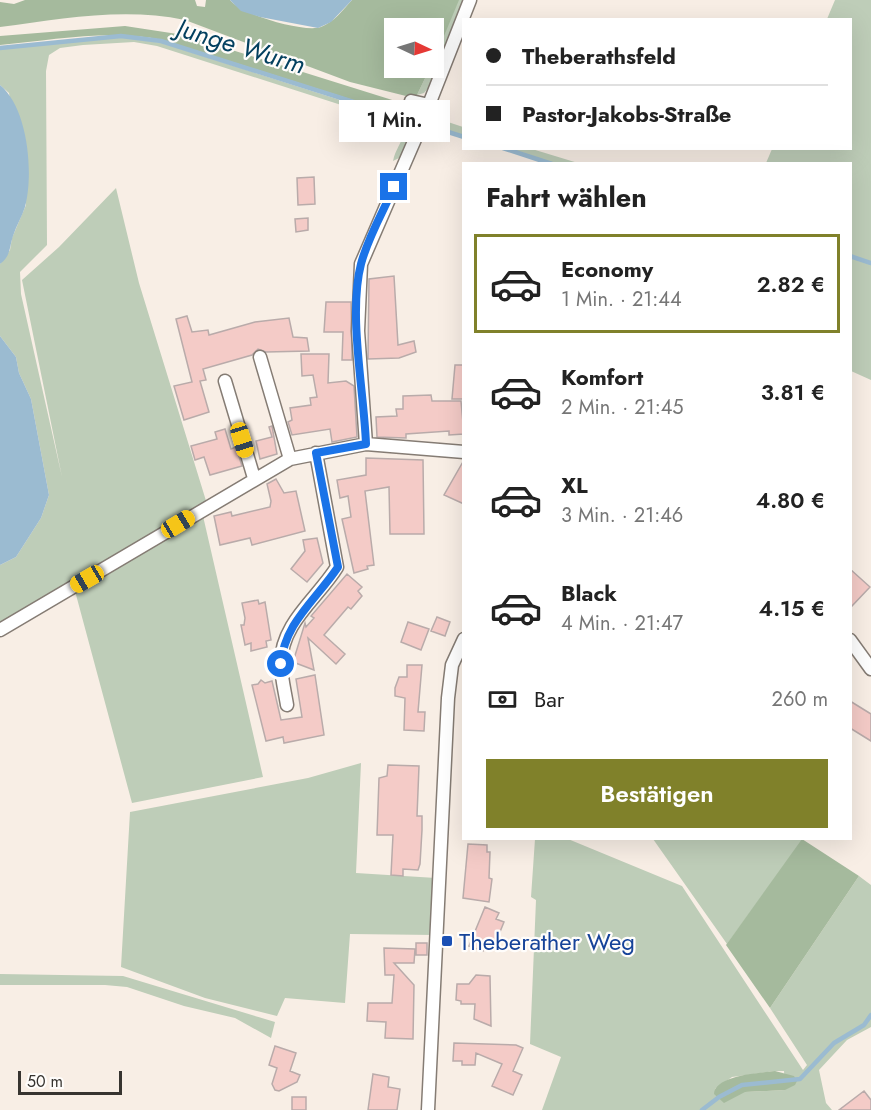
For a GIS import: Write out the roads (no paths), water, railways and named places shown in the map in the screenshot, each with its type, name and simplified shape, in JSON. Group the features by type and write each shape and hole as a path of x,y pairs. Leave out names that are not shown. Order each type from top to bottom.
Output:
{"street":[{"path":"463,18 470,0"},
{"path":"366,444 359,361 358,278 365,251 419,130 462,20"},
{"path":"411,101 427,110"},
{"path":"260,357 290,459"},
{"path":"225,381 254,478"},
{"path":"0,630 254,478 290,459 366,444 462,452"},
{"path":"287,705 281,664 284,645 297,617 338,567 316,453"},
{"path":"428,1110 448,698 452,665 462,643"},
{"path":"852,643 871,669"}],"water":[{"path":"230,0 352,0 331,22 318,28 241,11"},
{"path":"0,85 9,95 23,125 29,177 25,207 14,232 8,255 0,264"},
{"path":"0,336 16,357 19,373 31,399 49,495 41,518 16,557 0,565"}],"waterway":[{"name":"Junge Wurm","path":"0,48 121,36 161,41 462,136"},
{"name":"Junge Wurm","path":"509,150 546,162"},
{"name":"Junge Wurm","path":"852,257 871,263"},
{"path":"702,1110 719,1097 742,1085 800,1079 834,1043 864,1025 871,1015"}],"place":[{"name":"Theberather Weg","path":"447,941"}]}
